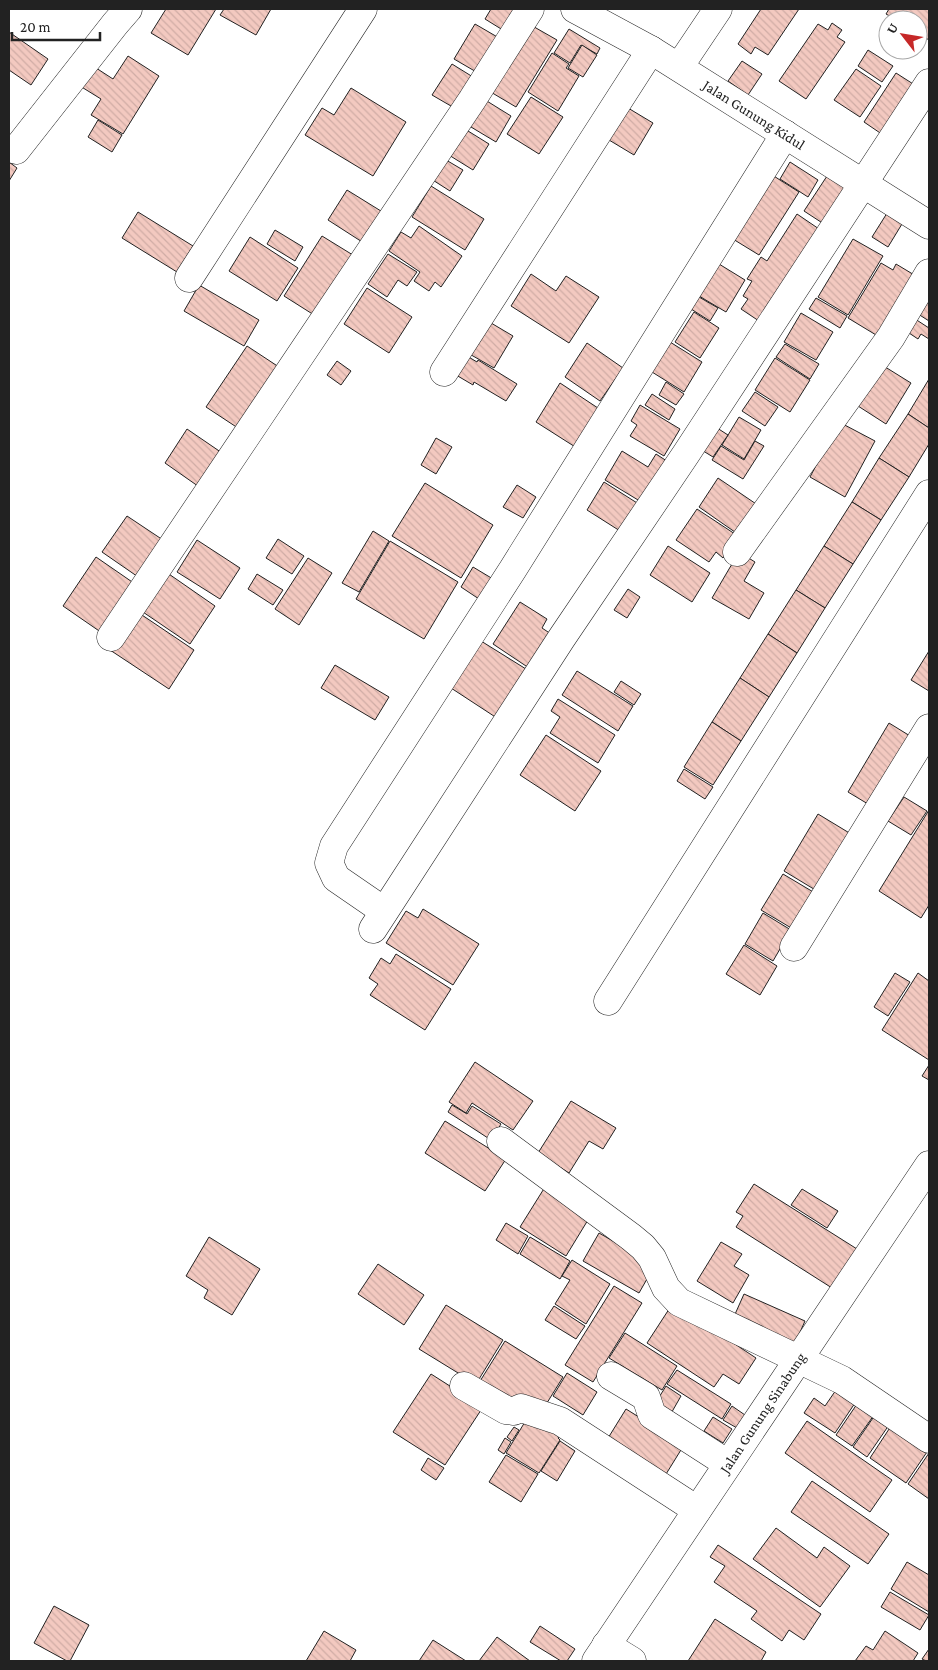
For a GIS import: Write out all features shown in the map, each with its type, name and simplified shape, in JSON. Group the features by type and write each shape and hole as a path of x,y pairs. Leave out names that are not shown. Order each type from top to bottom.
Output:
{"street":[{"path":"16,150 128,9"},
{"path":"189,278 363,9"},
{"path":"111,638 467,108 530,9"},
{"name":"Jalan Gunung Kidul","path":"575,9 652,50 929,224"},
{"path":"679,67 718,9"},
{"path":"444,372 652,50"},
{"path":"785,134 513,569 334,846 329,862 336,878 379,920 561,640 864,184 929,82"},
{"path":"737,552 891,337 929,273"},
{"path":"608,1001 929,494"},
{"path":"794,947 929,728"},
{"path":"501,1141 632,1237 643,1247 658,1268 666,1288 679,1302 842,1380 929,1439"},
{"name":"Jalan Gunung Sinabung","path":"601,1653 929,1164"},
{"path":"611,1376 646,1397 652,1415 728,1464"},
{"path":"464,1386 506,1410 514,1411 521,1408 560,1421 697,1510"},
{"path":"601,1653 632,1661"}],"building":[{"path":"166,9 216,9 188,55 151,33"},
{"path":"224,9 271,9 256,35 220,15"},
{"path":"491,9 520,9 506,32 485,19"},
{"path":"761,9 799,9 768,55 755,47 751,54 738,44"},
{"path":"929,9 929,40 928,10 888,10"},
{"path":"832,23 842,30 837,37 845,42 806,99 779,81 818,24 828,30"},
{"path":"475,24 506,42 485,77 454,59"},
{"path":"529,24 557,40 516,107 489,91"},
{"path":"569,29 600,48 597,54 581,45 570,63 554,53"},
{"path":"9,32 48,59 31,85 9,70"},
{"path":"582,45 597,55 583,77 568,68"},
{"path":"868,50 878,56 878,60 884,60 893,66 882,82 858,66"},
{"path":"552,53 569,64 566,68 579,76 558,111 528,92"},
{"path":"128,56 159,76 123,134 91,115 101,99 80,86 93,66 113,79"},
{"path":"742,61 762,74 748,95 728,81"},
{"path":"452,64 481,82 463,113 432,95"},
{"path":"856,69 881,86 860,117 834,100"},
{"path":"896,73 921,89 889,139 864,122"},
{"path":"351,88 406,122 373,176 305,135 322,108 334,115"},
{"path":"531,97 563,117 539,154 507,134"},
{"path":"482,98 511,116 496,142 466,124"},
{"path":"628,108 653,123 634,155 609,140"},
{"path":"98,120 122,135 112,152 88,137"},
{"path":"460,126 489,144 473,170 444,152"},
{"path":"441,157 463,170 450,191 428,177"},
{"path":"9,162 17,168 9,181"},
{"path":"790,162 818,180 808,197 780,179"},
{"path":"769,173 799,192 759,255 728,236"},
{"path":"829,173 851,188 827,226 804,211"},
{"path":"431,186 484,219 465,250 412,217"},
{"path":"347,190 389,216 370,247 328,220"},
{"path":"889,210 905,219 888,247 872,237"},
{"path":"138,212 193,246 177,272 122,238"},
{"path":"797,214 822,231 762,323 741,309 748,299 743,296 752,281 747,279 761,257 767,261"},
{"path":"419,226 462,256 441,287 435,282 429,291 414,281 420,272 389,251 401,232 411,238"},
{"path":"275,230 303,247 295,261 267,244"},
{"path":"322,236 361,260 322,320 284,296"},
{"path":"250,237 298,268 277,301 229,271"},
{"path":"853,239 883,256 848,315 818,297"},
{"path":"388,254 417,272 407,286 398,280 387,297 368,284"},
{"path":"881,263 893,270 896,264 916,276 886,341 848,318"},
{"path":"719,264 745,280 726,312 699,296"},
{"path":"531,274 556,291 566,276 599,297 569,343 511,306"},
{"path":"199,285 259,320 244,346 184,311"},
{"path":"367,288 412,317 389,353 344,324"},
{"path":"929,290 929,321 915,312"},
{"path":"699,297 718,308 710,321 691,309"},
{"path":"816,298 847,316 840,328 809,309"},
{"path":"694,312 719,328 700,358 675,342"},
{"path":"801,313 833,332 816,360 784,342"},
{"path":"912,317 929,328 929,339 921,334 918,339 903,329"},
{"path":"486,320 513,336 494,368 466,352"},
{"path":"670,342 702,362 684,392 652,372"},
{"path":"587,343 623,368 600,401 565,377"},
{"path":"785,344 819,364 810,379 776,357"},
{"path":"247,346 285,371 244,432 206,407"},
{"path":"462,353 477,362 478,360 517,384 506,401 474,382 473,385 451,372"},
{"path":"775,358 810,380 790,412 755,390"},
{"path":"337,361 351,371 341,385 327,375"},
{"path":"882,365 911,383 886,424 858,406"},
{"path":"929,379 929,428 908,414"},
{"path":"666,382 684,394 676,405 659,395"},
{"path":"560,383 604,412 580,450 536,422"},
{"path":"755,392 778,407 765,426 742,411"},
{"path":"652,394 675,409 669,420 645,405"},
{"path":"640,405 680,429 664,456 630,436 637,425 631,421"},
{"path":"908,414 929,428 929,444 909,477 879,458"},
{"path":"739,417 761,430 744,459 722,445"},
{"path":"839,422 875,441 845,497 810,477"},
{"path":"714,426 728,435 713,457 700,449"},
{"path":"187,429 228,457 205,491 165,463"},
{"path":"436,438 452,447 436,474 421,465"},
{"path":"755,441 764,446 743,479 712,460 721,446 744,460"},
{"path":"622,451 648,467 656,454 673,465 648,506 605,480"},
{"path":"879,458 909,477 881,520 852,502"},
{"path":"718,478 762,508 742,537 699,507"},
{"path":"604,482 645,508 628,536 587,510"},
{"path":"425,483 493,525 461,578 392,536"},
{"path":"517,485 536,497 523,518 503,507"},
{"path":"852,502 881,520 853,564 824,546"},
{"path":"697,509 738,536 723,558 716,552 709,562 676,540"},
{"path":"127,516 169,544 144,581 102,552"},
{"path":"373,531 389,541 359,592 342,583"},
{"path":"278,539 304,556 292,574 266,558"},
{"path":"197,540 240,568 220,599 177,572"},
{"path":"390,541 458,582 424,639 356,599"},
{"path":"668,546 710,573 692,602 650,575"},
{"path":"824,546 853,564 825,608 796,590"},
{"path":"739,552 755,562 744,581 764,593 749,619 712,598"},
{"path":"96,557 138,586 105,635 63,606"},
{"path":"308,558 332,573 299,625 275,609"},
{"path":"473,567 498,582 485,603 461,587"},
{"path":"166,572 215,606 190,644 140,610"},
{"path":"257,574 283,590 273,605 248,589"},
{"path":"628,589 640,597 627,618 614,610"},
{"path":"796,590 825,608 797,653 768,634"},
{"path":"520,602 547,619 542,628 557,638 535,672 493,644"},
{"path":"136,611 194,650 169,689 110,650"},
{"path":"768,634 797,653 769,697 740,678"},
{"path":"481,641 534,674 503,722 451,688"},
{"path":"929,651 929,691 911,680"},
{"path":"335,665 389,697 375,720 321,688"},
{"path":"577,671 633,706 618,731 562,695"},
{"path":"740,678 769,697 741,741 712,722"},
{"path":"621,681 641,694 634,705 614,692"},
{"path":"558,699 615,735 598,763 550,733 560,717 551,711"},
{"path":"712,722 741,741 713,785 684,767"},
{"path":"889,723 915,739 873,807 848,792"},
{"path":"546,735 601,771 575,811 520,775"},
{"path":"684,769 713,787 705,799 677,781"},
{"path":"904,797 927,811 911,835 888,821"},
{"path":"929,810 929,905 921,918 879,891"},
{"path":"818,814 856,837 822,894 784,871"},
{"path":"783,874 820,896 798,932 761,910"},
{"path":"423,909 479,944 453,985 386,943 406,911 418,918"},
{"path":"763,913 791,930 773,961 745,944"},
{"path":"744,945 777,966 760,995 726,974"},
{"path":"396,954 451,989 425,1030 370,995 378,984 369,978 381,958 390,964"},
{"path":"895,973 910,982 888,1016 874,1007"},
{"path":"918,973 929,981 929,1060 882,1030"},
{"path":"475,1062 533,1101 513,1130 472,1103 466,1113 449,1102"},
{"path":"929,1065 929,1080 922,1076"},
{"path":"571,1101 616,1128 603,1149 589,1141 569,1173 538,1153"},
{"path":"452,1105 467,1114 472,1106 501,1124 491,1140 448,1112"},
{"path":"445,1121 506,1159 485,1191 425,1153"},
{"path":"754,1184 857,1249 832,1288 736,1227 743,1216 736,1212"},
{"path":"545,1187 591,1215 566,1256 520,1227"},
{"path":"802,1189 838,1211 827,1228 791,1205"},
{"path":"506,1223 528,1236 518,1254 496,1240"},
{"path":"599,1233 655,1265 639,1293 583,1261"},
{"path":"209,1237 260,1269 232,1315 204,1298 208,1290 186,1276"},
{"path":"530,1237 570,1261 560,1279 520,1254"},
{"path":"721,1242 742,1254 734,1266 749,1275 733,1303 697,1281"},
{"path":"572,1260 610,1284 586,1324 555,1304 570,1280 562,1276"},
{"path":"378,1264 424,1295 404,1325 358,1294"},
{"path":"614,1286 642,1303 593,1382 565,1365"},
{"path":"744,1294 805,1321 793,1348 732,1321"},
{"path":"673,1303 756,1358 739,1384 723,1374 714,1387 647,1343"},
{"path":"446,1305 503,1340 476,1384 419,1349"},
{"path":"554,1306 585,1326 576,1339 545,1320"},
{"path":"625,1333 677,1366 662,1390 609,1358"},
{"path":"505,1341 563,1377 542,1411 477,1386"},
{"path":"677,1370 731,1404 722,1419 667,1384"},
{"path":"567,1373 597,1392 583,1415 553,1396"},
{"path":"431,1374 483,1407 445,1465 393,1432"},
{"path":"666,1386 681,1396 669,1417 653,1407"},
{"path":"836,1390 855,1403 835,1433 804,1413 814,1398 825,1406"},
{"path":"857,1404 874,1415 852,1446 836,1435"},
{"path":"732,1406 745,1415 737,1428 723,1420"},
{"path":"626,1409 684,1445 663,1479 605,1443"},
{"path":"531,1412 562,1432 558,1438 560,1440 539,1473 506,1453"},
{"path":"875,1415 889,1425 867,1457 853,1447"},
{"path":"713,1417 732,1429 723,1443 704,1431"},
{"path":"807,1421 892,1480 870,1512 785,1453"},
{"path":"893,1423 929,1449 906,1483 870,1458"},
{"path":"514,1427 519,1430 512,1441 507,1437"},
{"path":"505,1438 511,1442 504,1454 498,1450"},
{"path":"560,1441 575,1451 557,1481 541,1471"},
{"path":"929,1453 929,1499 908,1484"},
{"path":"506,1455 538,1474 521,1502 489,1482"},
{"path":"428,1458 444,1468 436,1480 421,1470"},
{"path":"812,1481 889,1534 868,1564 791,1512"},
{"path":"776,1528 817,1558 824,1547 850,1566 820,1607 753,1559"},
{"path":"718,1545 821,1614 804,1640 789,1630 782,1641 751,1619 757,1611 714,1582 725,1566 710,1557"},
{"path":"907,1562 929,1575 929,1612 891,1589"},
{"path":"890,1592 929,1615 920,1630 881,1607"},
{"path":"54,1606 89,1625 70,1661 34,1643"},
{"path":"715,1619 766,1652 761,1661 688,1661"},
{"path":"540,1626 575,1649 567,1661 561,1661 530,1642"},
{"path":"324,1631 356,1650 350,1661 306,1661"},
{"path":"885,1631 918,1653 913,1661 855,1661 866,1646 873,1650"},
{"path":"497,1637 530,1661 479,1661"},
{"path":"433,1640 466,1661 419,1661"},
{"path":"929,1649 929,1661 926,1661 922,1659"}]}
